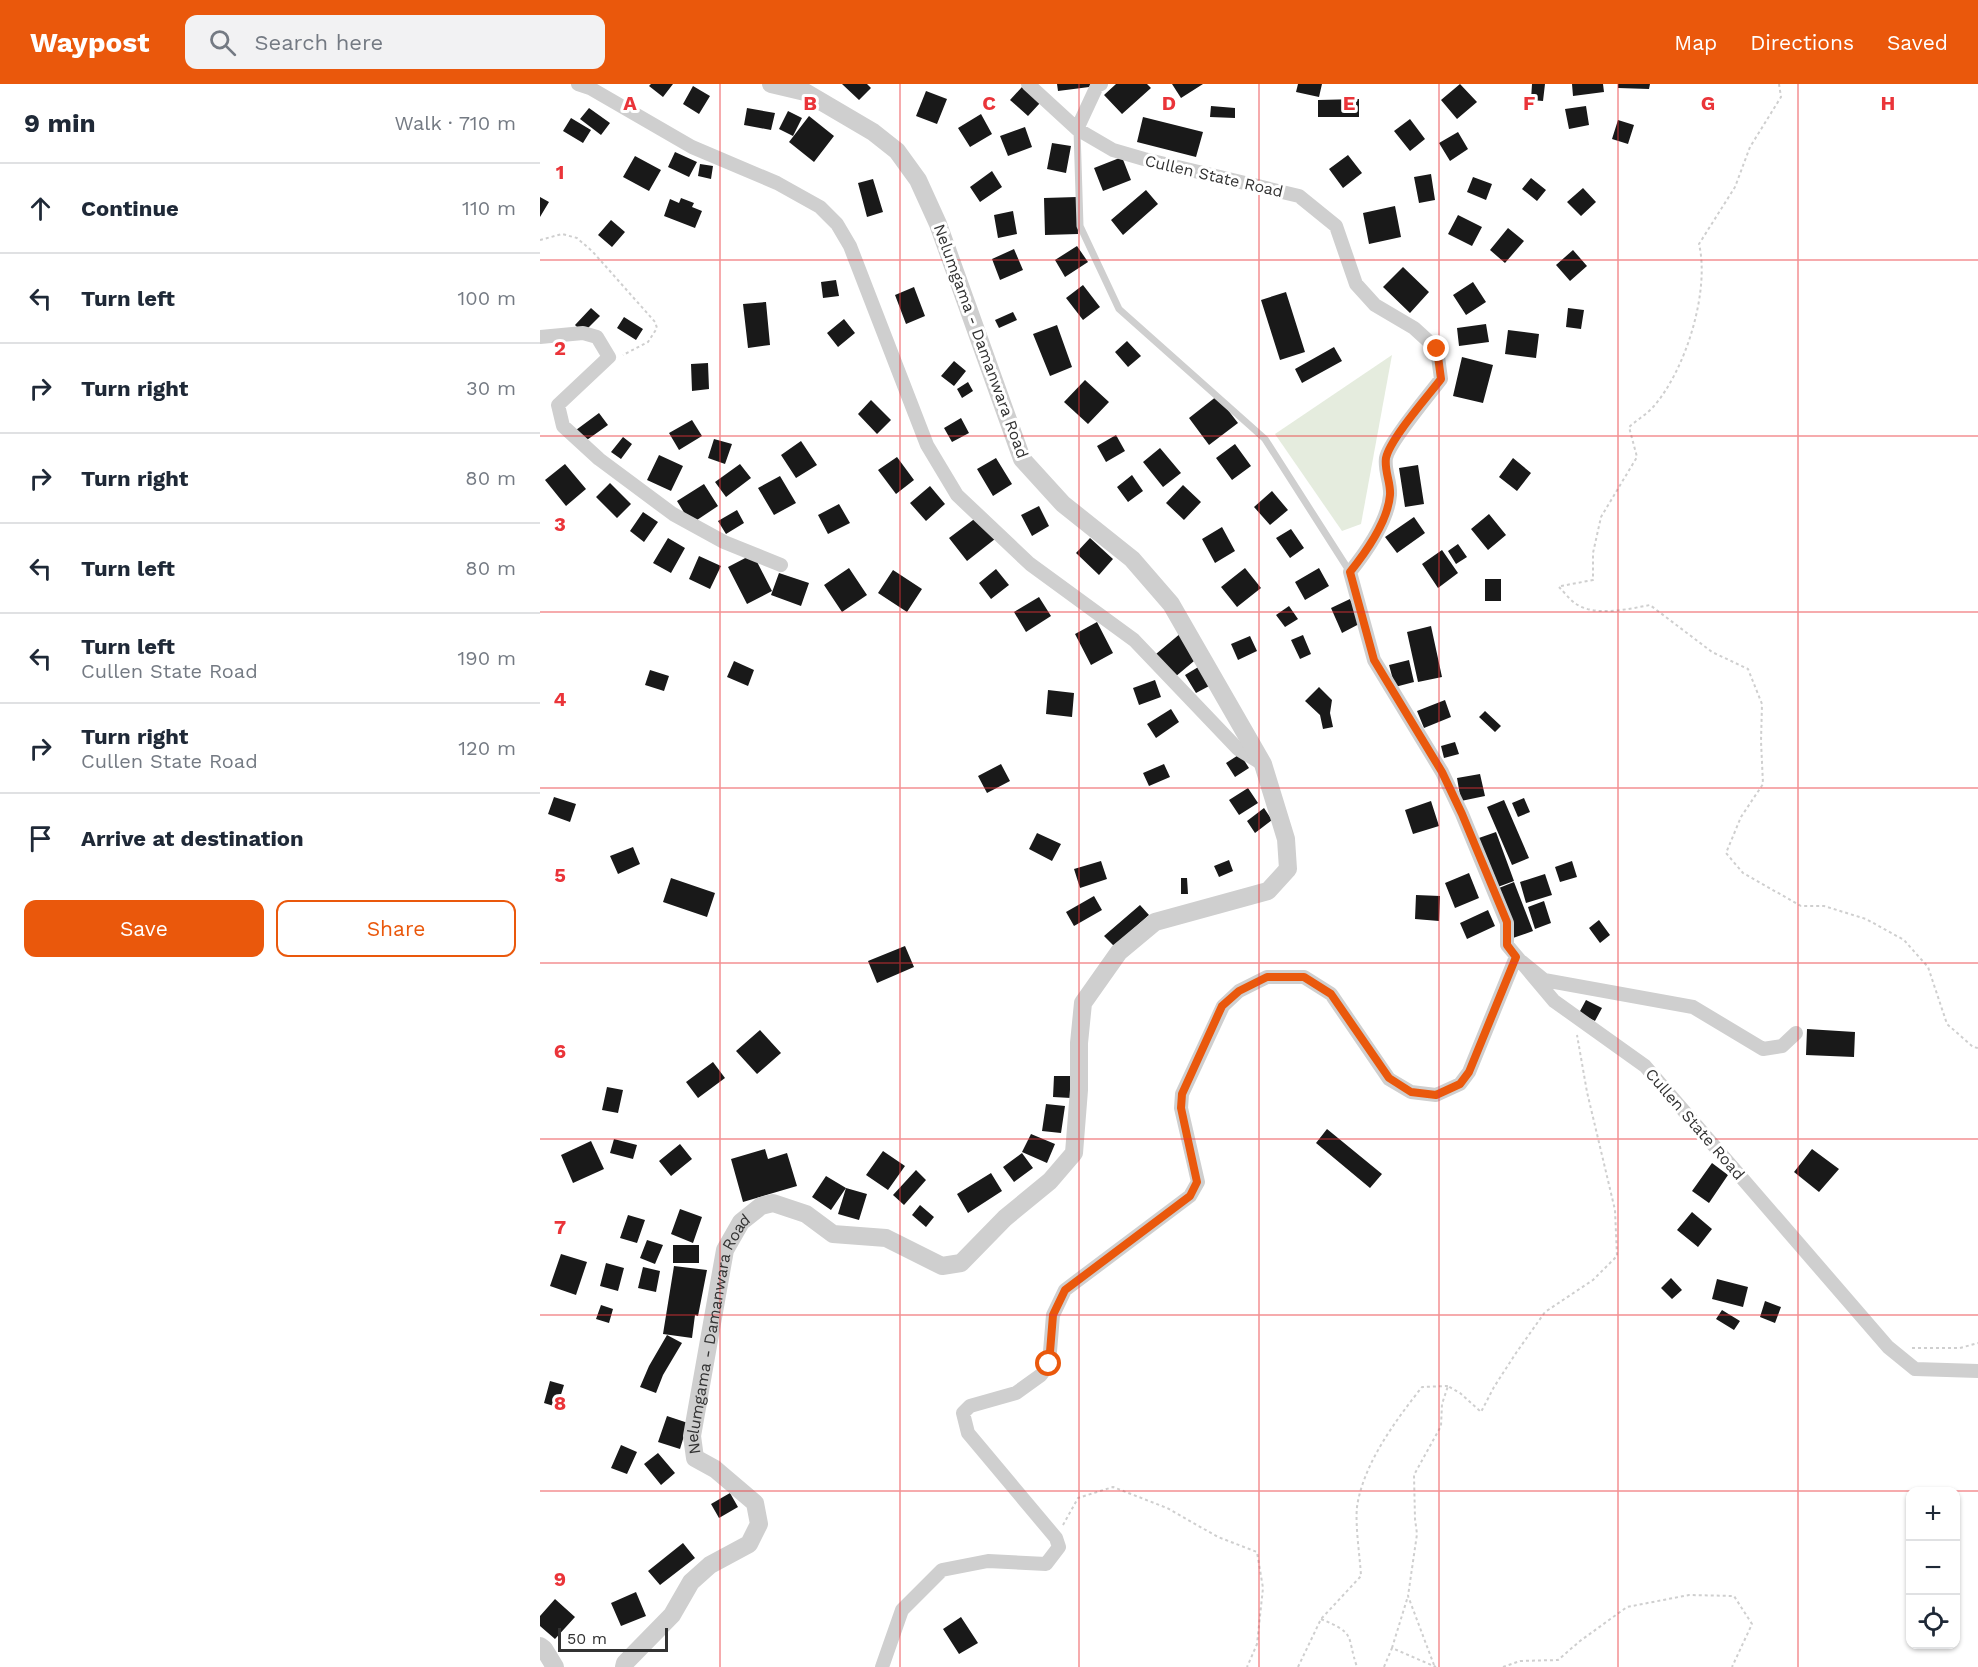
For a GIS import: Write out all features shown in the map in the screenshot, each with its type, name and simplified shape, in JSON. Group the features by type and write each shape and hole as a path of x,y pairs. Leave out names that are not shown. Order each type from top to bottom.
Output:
{"street":[{"path":"578,84 590,88 692,147 777,183 820,207 837,224 850,246 927,446 957,495 1030,564 1134,640 1238,749 1263,764"},
{"name":"Nelumgama - Damanwara Road","path":"624,1667 647,1638 672,1615 691,1582 710,1565 749,1544 759,1524 754,1503 715,1469 695,1458 692,1436 725,1250 741,1222 761,1206 773,1203 806,1214 833,1234 886,1238 942,1266 961,1263 1005,1218 1050,1181 1074,1153 1083,1003 1119,952 1155,922 1268,891 1288,869 1286,839 1263,764 1171,604 1132,559 1063,504 1022,459 938,224 918,180 897,151 873,132 805,92 771,84"},
{"name":"Cullen State Road","path":"1028,84 1077,129 1113,150 1299,196 1336,226 1356,284 1375,305 1414,328 1437,349 1441,379 1393,442 1386,458 1390,495 1383,518 1370,547 1350,572 1374,660 1442,772 1457,804 1507,922 1507,945 1554,1001 1645,1066 1888,1347 1915,1369 1978,1371"},
{"path":"1077,129 1097,86 1101,84"},
{"path":"540,337 583,333 597,337 609,357 558,405 563,426 599,459 673,514 723,542 781,565"},
{"path":"882,1667 902,1610 942,1570 988,1561 1047,1564 1059,1547 1056,1538 968,1433 963,1413 970,1406 1016,1394 1041,1375 1049,1364 1053,1315 1065,1290 1190,1196 1197,1182 1181,1108 1182,1094 1222,1006 1239,991 1267,977 1304,977 1331,994 1389,1078 1411,1092 1436,1095 1460,1084 1469,1072 1516,957 1544,980 1693,1006 1763,1049 1782,1046 1796,1033"},
{"path":"540,1646 555,1667"}],"lane":[{"path":"1077,129 1080,226 1119,309 1265,438 1350,572"}],"path":[{"path":"1779,84 1781,97 1750,147 1736,187 1699,244 1702,259 1699,302 1683,360 1654,405 1629,427 1637,457 1601,517 1593,553 1593,580 1560,587 1576,604 1595,610 1629,609 1650,605 1712,652 1748,669 1762,704 1763,784 1741,817 1726,853 1743,873 1801,906 1824,906 1866,919 1904,940 1928,967 1947,1024 1973,1047 1978,1048"},
{"path":"540,240 562,234 577,238 593,252 655,322 657,328 648,342 627,353 613,358 609,357"},
{"path":"1298,1667 1321,1619 1361,1576 1357,1508 1370,1466 1402,1413 1422,1387 1448,1386 1460,1393 1481,1412 1516,1353 1545,1312 1593,1280 1617,1256 1615,1210 1587,1092 1573,1015"},
{"path":"1888,1347 1935,1350 1960,1348 1978,1343"},
{"path":"1384,1667 1408,1596 1417,1533 1414,1475 1441,1426 1442,1404 1448,1386"},
{"path":"1056,1538 1078,1498 1113,1487 1167,1508 1218,1537 1257,1552 1263,1588 1257,1644 1247,1667"},
{"path":"1503,1667 1520,1661 1558,1660 1627,1607 1689,1595 1734,1596 1752,1624 1732,1667"},
{"path":"1408,1596 1435,1666"},
{"path":"1321,1619 1343,1628 1352,1644 1357,1667"},
{"path":"1392,1648 1435,1666"}],"shaded area":[{"path":"1392,355 1361,524 1342,531 1275,434"}],"building":[{"path":"651,84 673,84 663,97 649,86"},
{"path":"842,84 867,84 871,88 859,100"},
{"path":"1057,84 1097,84 1097,86 1058,91"},
{"path":"1116,84 1147,84 1151,88 1122,114 1104,95"},
{"path":"1172,84 1203,84 1181,98"},
{"path":"1298,84 1322,84 1319,97 1296,92"},
{"path":"1460,84 1477,102 1457,119 1441,100"},
{"path":"1532,84 1545,84 1543,101 1531,100"},
{"path":"1572,84 1603,84 1604,92 1573,96"},
{"path":"1618,84 1650,84 1649,89 1618,88"},
{"path":"693,86 710,96 699,114 683,104"},
{"path":"1022,87 1040,103 1028,116 1010,100"},
{"path":"926,91 947,99 937,124 916,116"},
{"path":"1359,99 1359,117 1318,117 1318,100"},
{"path":"1211,106 1235,108 1235,118 1210,117"},
{"path":"1586,106 1589,125 1569,129 1565,109"},
{"path":"589,108 610,123 601,135 580,119"},
{"path":"747,108 775,113 771,130 744,125"},
{"path":"788,111 802,118 793,136 779,129"},
{"path":"981,114 992,134 970,147 958,128"},
{"path":"809,116 834,136 814,162 789,142"},
{"path":"1143,117 1203,132 1196,157 1137,142"},
{"path":"571,118 591,130 583,143 563,131"},
{"path":"1410,119 1425,139 1410,151 1394,131"},
{"path":"1618,120 1634,125 1628,144 1612,139"},
{"path":"1025,127 1032,147 1008,156 1000,136"},
{"path":"1458,132 1468,149 1450,161 1439,143"},
{"path":"1052,143 1071,146 1066,173 1047,169"},
{"path":"675,152 697,162 689,177 668,167"},
{"path":"1348,155 1362,173 1343,188 1329,169"},
{"path":"635,156 661,170 649,191 623,177"},
{"path":"1122,157 1131,180 1103,191 1094,168"},
{"path":"700,164 713,166 711,179 698,176"},
{"path":"992,171 1002,187 980,202 970,187"},
{"path":"1431,174 1435,200 1419,203 1414,177"},
{"path":"1473,177 1492,184 1486,200 1467,192"},
{"path":"1531,178 1546,190 1537,201 1522,189"},
{"path":"873,179 883,212 867,217 858,183"},
{"path":"1583,188 1596,202 1581,216 1567,202"},
{"path":"1146,190 1158,204 1123,235 1111,220"},
{"path":"540,197 549,202 540,217"},
{"path":"1077,197 1078,234 1045,235 1044,198"},
{"path":"681,198 694,203 692,207 702,211 695,228 664,216 670,199 679,203"},
{"path":"1395,206 1401,237 1369,244 1363,213"},
{"path":"1013,211 1017,234 998,238 994,215"},
{"path":"1458,215 1482,227 1472,246 1448,234"},
{"path":"611,220 625,232 612,247 598,235"},
{"path":"1508,228 1524,241 1505,263 1490,250"},
{"path":"1077,246 1088,262 1065,277 1055,260"},
{"path":"1014,249 1023,270 1000,280 992,259"},
{"path":"1573,250 1587,266 1570,281 1556,265"},
{"path":"1403,267 1429,292 1410,313 1383,287"},
{"path":"836,280 839,296 823,298 821,282"},
{"path":"1473,282 1486,302 1466,315 1453,295"},
{"path":"1083,285 1100,307 1083,320 1066,298"},
{"path":"914,287 925,316 906,324 895,295"},
{"path":"1286,292 1305,352 1280,360 1261,300"},
{"path":"766,302 770,345 748,348 743,304"},
{"path":"591,308 600,316 583,333 575,325"},
{"path":"1568,308 1584,310 1581,329 1566,327"},
{"path":"1013,312 1017,320 999,328 995,320"},
{"path":"624,317 643,329 636,340 617,328"},
{"path":"844,319 855,333 838,347 827,333"},
{"path":"1486,324 1489,342 1459,346 1457,328"},
{"path":"1057,325 1072,367 1050,376 1033,334"},
{"path":"1508,330 1539,334 1536,358 1505,354"},
{"path":"1127,341 1141,356 1128,367 1115,352"},
{"path":"1334,347 1342,361 1302,383 1295,369"},
{"path":"1462,357 1493,365 1483,403 1453,396"},
{"path":"954,361 966,371 954,386 941,376"},
{"path":"708,363 709,389 692,391 691,364"},
{"path":"1085,380 1109,402 1088,424 1064,402"},
{"path":"968,382 973,391 962,398 957,389"},
{"path":"1217,396 1238,423 1209,445 1189,418"},
{"path":"871,400 891,420 877,434 858,414"},
{"path":"599,413 608,425 584,442 576,430"},
{"path":"961,418 969,433 952,442 944,428"},
{"path":"692,420 702,436 679,450 669,433"},
{"path":"1116,435 1125,451 1106,462 1097,446"},
{"path":"623,437 632,444 621,459 611,452"},
{"path":"714,439 732,444 725,464 708,458"},
{"path":"801,441 817,465 796,478 781,455"},
{"path":"1235,444 1251,466 1232,480 1216,458"},
{"path":"1160,448 1181,473 1163,487 1143,462"},
{"path":"659,455 683,466 671,491 647,480"},
{"path":"897,457 914,480 896,494 878,470"},
{"path":"996,458 1012,484 993,496 977,469"},
{"path":"1513,458 1531,473 1517,491 1499,477"},
{"path":"565,464 586,489 566,506 545,480"},
{"path":"740,464 751,478 726,497 715,482"},
{"path":"1418,465 1424,504 1405,507 1399,468"},
{"path":"1132,475 1143,491 1128,502 1117,487"},
{"path":"780,476 796,503 774,515 758,488"},
{"path":"610,483 631,504 617,518 596,497"},
{"path":"704,484 718,506 691,524 677,501"},
{"path":"1183,485 1201,502 1184,520 1166,503"},
{"path":"930,486 945,504 926,521 910,503"},
{"path":"1272,491 1288,510 1270,525 1254,507"},
{"path":"839,504 850,523 828,534 818,515"},
{"path":"1039,506 1049,526 1032,536 1021,515"},
{"path":"737,510 744,523 726,534 718,521"},
{"path":"643,512 658,522 644,542 630,531"},
{"path":"1489,514 1506,535 1488,550 1471,529"},
{"path":"977,517 995,539 967,561 949,538"},
{"path":"1414,517 1425,533 1397,553 1385,537"},
{"path":"1222,527 1235,551 1215,563 1202,539"},
{"path":"1291,529 1304,548 1290,558 1276,538"},
{"path":"668,538 685,548 671,573 653,563"},
{"path":"1090,538 1113,559 1099,575 1076,553"},
{"path":"1458,544 1467,557 1456,564 1448,551"},
{"path":"1442,550 1458,573 1438,588 1422,564"},
{"path":"753,554 772,591 747,604 728,567"},
{"path":"699,556 721,566 710,589 689,579"},
{"path":"849,568 867,595 842,612 824,585"},
{"path":"1245,568 1261,588 1237,607 1221,587"},
{"path":"1319,568 1329,586 1305,600 1295,582"},
{"path":"996,569 1009,585 991,599 979,583"},
{"path":"893,570 922,589 907,612 878,593"},
{"path":"779,573 809,583 801,606 771,595"},
{"path":"1485,579 1501,579 1501,601 1485,601"},
{"path":"1039,597 1051,616 1026,632 1014,612"},
{"path":"1350,599 1361,623 1342,633 1331,608"},
{"path":"1289,606 1298,619 1285,627 1276,615"},
{"path":"1097,622 1113,653 1091,665 1075,634"},
{"path":"1431,626 1442,677 1418,682 1407,632"},
{"path":"1181,633 1200,656 1175,677 1156,654"},
{"path":"1303,635 1311,654 1300,659 1291,640"},
{"path":"1250,636 1257,651 1238,660 1231,644"},
{"path":"1409,660 1414,682 1395,687 1389,665"},
{"path":"734,661 754,670 748,686 727,677"},
{"path":"1200,666 1211,685 1196,693 1185,675"},
{"path":"650,670 669,676 664,691 645,685"},
{"path":"1155,680 1161,697 1139,705 1133,688"},
{"path":"1319,687 1332,700 1330,713 1333,727 1323,729 1320,715 1305,701"},
{"path":"1048,690 1074,693 1072,717 1046,714"},
{"path":"1445,700 1451,717 1424,728 1417,711"},
{"path":"1171,709 1179,722 1156,738 1147,724"},
{"path":"1485,711 1501,726 1495,732 1479,717"},
{"path":"1455,742 1459,754 1444,758 1441,746"},
{"path":"1240,754 1249,768 1235,777 1226,763"},
{"path":"1001,764 1010,781 987,793 978,776"},
{"path":"1164,764 1170,777 1149,786 1143,773"},
{"path":"1480,774 1485,796 1461,801 1457,778"},
{"path":"1248,788 1258,803 1239,815 1229,800"},
{"path":"554,797 576,804 570,822 548,814"},
{"path":"1524,798 1530,812 1518,817 1512,803"},
{"path":"1504,800 1529,858 1512,865 1487,807"},
{"path":"1431,801 1439,826 1413,834 1405,810"},
{"path":"1264,808 1272,820 1255,833 1247,821"},
{"path":"1496,832 1514,881 1495,888 1476,839"},
{"path":"1037,833 1061,844 1052,861 1029,849"},
{"path":"633,847 640,864 618,874 610,856"},
{"path":"1229,860 1233,871 1219,877 1214,866"},
{"path":"1101,861 1107,879 1080,888 1074,869"},
{"path":"1572,861 1577,877 1560,882 1555,867"},
{"path":"1469,873 1479,898 1455,908 1445,883"},
{"path":"1545,874 1552,895 1526,903 1520,882"},
{"path":"671,878 715,893 707,917 663,902"},
{"path":"1181,878 1187,878 1188,894 1181,894"},
{"path":"1514,882 1533,931 1513,938 1494,890"},
{"path":"1416,895 1440,896 1439,921 1415,919"},
{"path":"1094,896 1102,910 1074,926 1066,912"},
{"path":"1544,901 1551,923 1535,929 1528,907"},
{"path":"1140,905 1149,915 1114,946 1104,936"},
{"path":"1488,910 1495,926 1467,939 1460,923"},
{"path":"1599,920 1610,935 1600,943 1589,928"},
{"path":"905,946 914,967 877,983 868,961"},
{"path":"1586,1000 1602,1008 1595,1021 1579,1013"},
{"path":"1807,1029 1855,1032 1854,1057 1806,1055"},
{"path":"760,1030 781,1053 757,1074 736,1051"},
{"path":"713,1062 725,1078 698,1098 686,1082"},
{"path":"1054,1076 1072,1076 1071,1098 1053,1097"},
{"path":"607,1087 623,1090 618,1113 602,1110"},
{"path":"1046,1104 1065,1106 1061,1133 1042,1131"},
{"path":"1327,1129 1382,1174 1370,1188 1316,1143"},
{"path":"1031,1134 1055,1144 1047,1163 1022,1152"},
{"path":"614,1139 637,1145 633,1159 610,1153"},
{"path":"591,1141 604,1169 573,1183 561,1155"},
{"path":"680,1144 692,1159 671,1176 659,1161"},
{"path":"765,1149 768,1159 787,1153 797,1186 743,1202 731,1159"},
{"path":"1812,1149 1839,1169 1819,1192 1794,1172"},
{"path":"883,1151 905,1166 888,1190 866,1175"},
{"path":"1022,1153 1033,1168 1014,1182 1003,1167"},
{"path":"1712,1163 1728,1175 1709,1203 1692,1191"},
{"path":"916,1170 926,1180 904,1205 893,1195"},
{"path":"991,1173 1002,1191 968,1213 957,1194"},
{"path":"826,1176 846,1188 831,1210 812,1197"},
{"path":"846,1188 867,1194 859,1220 838,1214"},
{"path":"920,1205 934,1217 926,1227 912,1215"},
{"path":"680,1209 702,1217 693,1243 671,1234"},
{"path":"1692,1212 1712,1229 1698,1247 1677,1230"},
{"path":"628,1215 645,1220 637,1243 620,1238"},
{"path":"647,1240 663,1245 655,1264 640,1258"},
{"path":"673,1245 699,1245 699,1263 673,1263"},
{"path":"561,1254 587,1262 576,1295 550,1286"},
{"path":"606,1263 624,1268 618,1291 600,1286"},
{"path":"674,1266 707,1270 698,1316 695,1315 692,1338 663,1334"},
{"path":"643,1267 660,1271 656,1292 638,1288"},
{"path":"1671,1278 1682,1290 1672,1299 1661,1288"},
{"path":"1717,1279 1748,1287 1743,1307 1712,1299"},
{"path":"1765,1301 1781,1307 1775,1323 1760,1317"},
{"path":"601,1305 613,1309 609,1323 596,1319"},
{"path":"1722,1310 1740,1321 1734,1330 1716,1319"},
{"path":"667,1335 682,1343 663,1375 656,1393 640,1387"},
{"path":"550,1381 564,1385 557,1407 544,1403"},
{"path":"667,1416 688,1423 680,1449 658,1442"},
{"path":"621,1445 637,1452 627,1474 611,1468"},
{"path":"658,1453 675,1473 661,1485 644,1464"},
{"path":"730,1493 738,1507 719,1518 711,1504"},
{"path":"683,1543 695,1558 660,1585 648,1571"},
{"path":"636,1592 646,1616 621,1626 611,1603"},
{"path":"555,1599 575,1617 555,1639 540,1626 540,1616"},
{"path":"961,1617 978,1643 959,1654 943,1629"}],"route":[{"path":"1049,1364 1053,1315 1065,1290 1190,1196 1197,1182 1181,1108 1182,1094 1222,1006 1239,991 1267,977 1304,977 1331,994 1389,1078 1411,1092 1436,1095 1460,1084 1469,1072 1502,986 1516,957 1507,945 1507,922 1442,772 1374,660 1350,572 1370,547 1383,518 1390,495 1386,458 1393,442 1441,379 1437,349"}]}
